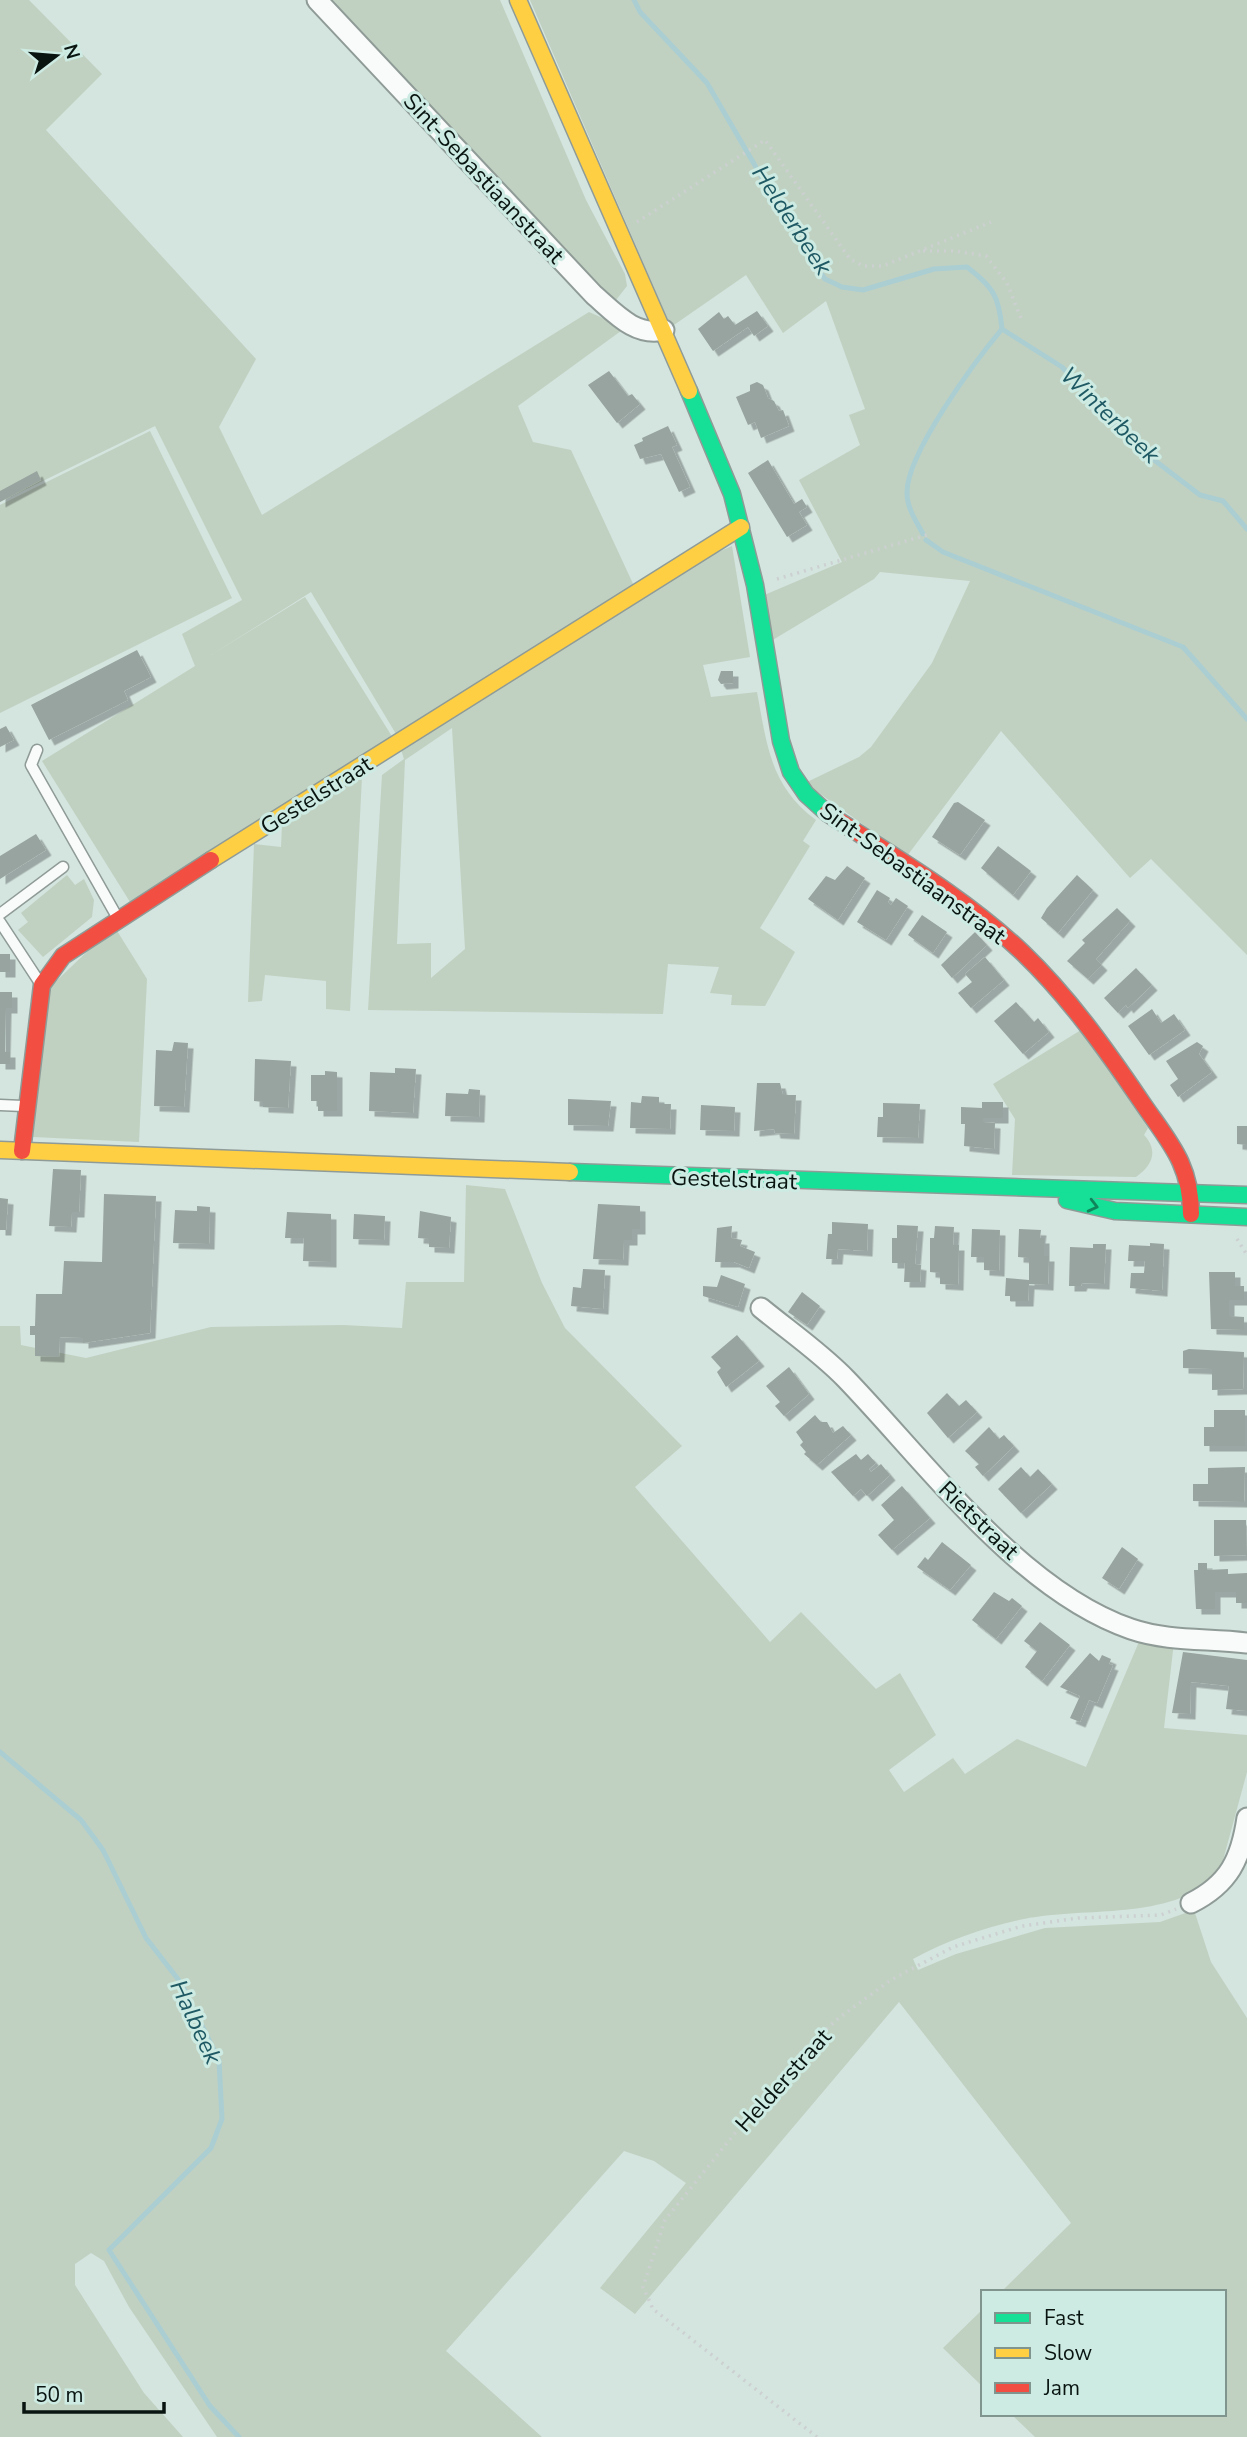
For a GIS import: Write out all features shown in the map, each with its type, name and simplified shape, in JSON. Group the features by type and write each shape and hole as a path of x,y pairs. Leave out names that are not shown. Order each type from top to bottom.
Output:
{"street":[{"name":"Sint-Sebastiaanstraat","path":"317,0 594,295 639,331 649,334 664,331"},
{"name":"Sint-Sebastiaanstraat","path":"518,0 618,234 664,331 732,494 755,586 781,741 791,772 806,794 826,812 971,909 1030,961 1067,999 1127,1080 1185,1166 1191,1191 1191,1214"},
{"name":"Gestelstraat","path":"22,1151 42,985 63,956 118,918 741,527"},
{"name":"Gestelstraat","path":"0,1150 1027,1190 1191,1191 1247,1195"},
{"name":"Gestelstraat","path":"1027,1190 1115,1211 1247,1217"},
{"name":"Rietstraat","path":"761,1307 845,1378 954,1499 1013,1554 1062,1593 1107,1618 1146,1634 1247,1643"},
{"path":"1191,1903 1206,1896 1233,1869 1247,1818"}],"lane":[{"path":"37,750 31,765 118,918"},
{"path":"0,914 63,867"},
{"path":"0,922 42,985"},
{"path":"0,1105 27,1106"}],"path":[{"path":"618,234 765,141 850,259 863,266 883,266 991,222"},
{"path":"921,251 955,251 986,256 1007,283 1022,321"},
{"path":"755,586 930,534"},
{"path":"1240,1242 1247,1255"},
{"name":"Helderstraat","path":"817,2437 653,2309 643,2287 665,2220 807,2046 891,1980 953,1947 1022,1926 1078,1918 1161,1915 1191,1903"}],"green space":[{"path":"0,0 29,0 102,74 46,130 256,359 219,427 262,515 589,312 625,328 518,406 533,442 571,450 635,588 732,546 750,657 703,665 711,697 757,692 768,747 780,779 801,807 816,820 803,841 810,846 760,928 795,952 765,1006 731,1005 732,995 710,993 719,967 668,964 663,1014 368,1010 382,775 404,759 396,734 311,592 211,655 305,597 393,738 130,902 42,761 195,666 182,634 242,600 155,426 0,502","holes":["452,728 465,949 431,978 431,943 397,944 405,760"]},
{"path":"332,0 500,0 586,200 625,274 627,286 616,300 604,298"},
{"path":"530,0 1247,0 1247,955 1151,859 1130,878 1001,731 907,856 805,783 859,757 871,747 932,663 970,581 880,572 874,579 771,641 762,596 842,562 799,480 860,445 849,415 865,409 826,301 783,333 746,275 671,327"},
{"path":"150,431 232,598 0,713 0,505"},
{"path":"362,777 350,1011 326,1009 326,981 265,975 262,1001 248,1002 254,844 281,847 282,825"},
{"path":"67,875 75,885 84,879 94,900 92,917 43,957 18,930 28,922 21,913"},
{"path":"114,926 147,979 139,1142 33,1137 50,987"},
{"path":"1081,1030 1148,1128 1144,1135 1151,1147 1150,1163 1136,1177 1012,1175 1015,1119 993,1084"},
{"path":"466,1185 505,1189 542,1283 565,1328 682,1446 635,1487 770,1642 801,1612 876,1689 900,1673 936,1735 889,1770 904,1792 953,1758 965,1774 1017,1739 1086,1767 1141,1637 1174,1642 1164,1728 1247,1735 1247,1772 1219,1875 1198,1890 1151,1906 1049,1915 1010,1922 981,1930 913,1959 918,1970 956,1954 1045,1928 1160,1922 1194,1910 1211,1962 1247,2018 1247,2437 1035,2437 1013,2416 1226,2416 1226,2290 1003,2290 1071,2223 899,2002 635,2314 600,2288 686,2183 654,2161 624,2151 446,2351 542,2437 217,2437 129,2307 104,2261 91,2253 75,2264 75,2285 144,2393 183,2437 0,2437 0,1326 20,1326 21,1345 86,1358 211,1327 343,1325 402,1328 406,1282 464,1282"},
{"path":"981,2311 981,2385 943,2348"}],"building":[{"path":"757,311 768,326 754,336 748,327 713,351 698,329 719,312 724,319 728,316 735,325"},
{"path":"609,371 628,396 632,394 640,404 617,423 588,385"},
{"path":"757,382 763,385 768,398 774,401 779,411 783,410 789,426 761,438 755,422 748,425 736,397 750,391 750,385"},
{"path":"668,426 677,445 672,447 690,487 679,492 661,454 640,459 634,445 643,441 642,438"},
{"path":"768,460 794,504 802,499 807,507 799,512 807,525 787,537 748,473"},
{"path":"37,471 41,480 0,502 0,491"},
{"path":"137,650 151,677 124,691 128,700 49,740 31,705"},
{"path":"721,671 733,671 733,683 721,684 718,680"},
{"path":"6,726 14,740 0,747 0,729"},
{"path":"958,802 985,820 960,855 932,837 954,803"},
{"path":"36,834 46,850 0,879 0,856"},
{"path":"998,846 1031,871 1013,895 981,868"},
{"path":"847,866 865,878 838,920 808,899 826,876 835,880"},
{"path":"1077,875 1093,890 1058,933 1041,918"},
{"path":"877,890 890,898 888,902 891,905 896,898 908,906 886,940 857,922"},
{"path":"1117,908 1130,921 1096,959 1102,965 1088,979 1067,961 1085,943 1082,940"},
{"path":"922,915 947,932 933,953 908,935"},
{"path":"975,932 987,945 952,978 941,965"},
{"path":"0,954 10,954 10,972 0,972"},
{"path":"985,957 1004,980 971,1008 958,993 972,982 965,974"},
{"path":"1136,968 1152,985 1128,1008 1126,1005 1118,1013 1104,998"},
{"path":"0,992 12,992 12,1008 6,1008 5,1052 10,1052 10,1064 0,1064"},
{"path":"1016,1002 1034,1022 1038,1018 1049,1032 1023,1054 994,1021"},
{"path":"1152,1009 1161,1023 1174,1014 1185,1030 1149,1055 1128,1026"},
{"path":"174,1042 188,1043 184,1107 154,1106 156,1050 172,1051"},
{"path":"1197,1042 1203,1046 1199,1054 1212,1072 1178,1097 1170,1085 1178,1079 1166,1061"},
{"path":"255,1059 291,1061 288,1108 263,1107 263,1102 254,1101"},
{"path":"395,1068 416,1069 413,1113 369,1111 370,1072 395,1073"},
{"path":"325,1071 337,1072 337,1111 318,1111 318,1101 311,1101 311,1075 325,1075"},
{"path":"757,1083 780,1083 783,1095 796,1095 794,1134 775,1133 774,1129 754,1131"},
{"path":"469,1089 480,1090 479,1117 445,1116 446,1093 468,1094"},
{"path":"642,1096 659,1097 659,1104 671,1104 670,1129 630,1128 631,1102 641,1103"},
{"path":"568,1099 611,1101 608,1126 568,1125"},
{"path":"982,1102 1003,1102 1003,1118 983,1118 983,1122 995,1123 994,1149 964,1146 965,1124 961,1124 961,1107 982,1108"},
{"path":"883,1103 920,1104 918,1138 877,1137 878,1117 883,1117"},
{"path":"701,1105 735,1107 734,1131 700,1130"},
{"path":"1237,1126 1247,1126 1247,1145 1237,1144"},
{"path":"53,1169 81,1170 79,1212 72,1212 71,1227 49,1226"},
{"path":"104,1194 156,1196 150,1333 83,1343 83,1338 60,1337 59,1357 35,1356 35,1335 30,1335 30,1326 35,1326 36,1294 62,1294 64,1261 102,1262"},
{"path":"0,1198 8,1199 6,1230 0,1230"},
{"path":"598,1204 640,1206 640,1229 632,1229 632,1240 624,1240 623,1260 593,1259"},
{"path":"197,1206 210,1207 209,1244 173,1243 175,1210 197,1211"},
{"path":"420,1211 451,1217 449,1248 429,1247 429,1239 418,1238"},
{"path":"287,1212 331,1214 331,1262 303,1261 304,1238 285,1238"},
{"path":"354,1214 385,1216 384,1240 353,1239"},
{"path":"832,1222 868,1224 867,1251 838,1249 837,1259 826,1259"},
{"path":"897,1225 918,1226 915,1264 921,1265 920,1282 904,1282 905,1263 892,1263 892,1238 897,1238"},
{"path":"732,1226 731,1238 742,1240 740,1246 755,1252 749,1268 734,1262 715,1262 717,1228"},
{"path":"935,1226 954,1227 953,1245 959,1245 958,1285 940,1284 940,1273 930,1272 930,1238 934,1238"},
{"path":"972,1229 1000,1230 999,1271 984,1270 984,1257 971,1257"},
{"path":"1019,1229 1041,1230 1044,1256 1049,1256 1048,1285 1029,1284 1028,1301 1010,1301 1010,1296 1005,1296 1006,1278 1029,1280 1029,1258 1018,1257"},
{"path":"1150,1243 1164,1244 1162,1291 1130,1288 1131,1273 1144,1273 1145,1261 1128,1261 1129,1245 1150,1246"},
{"path":"1093,1244 1106,1244 1104,1284 1082,1283 1081,1286 1069,1286 1070,1247 1093,1248"},
{"path":"583,1269 605,1270 603,1309 571,1306 573,1287 581,1288"},
{"path":"1209,1272 1235,1272 1235,1286 1244,1286 1244,1300 1229,1300 1229,1316 1244,1317 1244,1330 1211,1329"},
{"path":"721,1275 745,1284 738,1307 703,1296 703,1286 717,1287"},
{"path":"802,1292 820,1306 807,1325 788,1312"},
{"path":"737,1335 759,1361 726,1387 717,1372 721,1368 711,1357"},
{"path":"1183,1351 1244,1352 1243,1389 1212,1390 1212,1369 1183,1368"},
{"path":"789,1367 809,1394 784,1416 775,1406 780,1402 766,1386"},
{"path":"947,1393 959,1406 966,1400 977,1412 948,1438 927,1413"},
{"path":"1214,1410 1245,1410 1245,1446 1204,1446 1204,1427 1214,1427"},
{"path":"815,1415 821,1422 827,1422 833,1433 843,1426 851,1435 817,1465 804,1454 806,1452 800,1445 803,1442 796,1432"},
{"path":"989,1427 999,1439 1004,1435 1014,1446 983,1476 975,1467 979,1464 965,1451"},
{"path":"856,1454 861,1460 868,1454 876,1463 869,1469 871,1472 881,1464 890,1475 867,1496 861,1489 853,1496 831,1472"},
{"path":"1021,1467 1030,1477 1038,1469 1052,1484 1021,1513 998,1489"},
{"path":"1245,1467 1244,1502 1193,1501 1193,1484 1208,1484 1208,1468"},
{"path":"902,1486 930,1518 892,1550 878,1535 894,1520 881,1505"},
{"path":"1214,1520 1246,1520 1247,1555 1214,1556"},
{"path":"942,1542 971,1565 950,1590 917,1567 925,1557 928,1560"},
{"path":"1122,1547 1138,1559 1119,1589 1102,1578"},
{"path":"1198,1563 1207,1563 1207,1570 1228,1569 1228,1574 1247,1573 1247,1603 1236,1603 1236,1592 1215,1592 1215,1609 1196,1609 1194,1570 1198,1570"},
{"path":"994,1592 1009,1601 1012,1598 1022,1606 996,1639 972,1620"},
{"path":"1040,1622 1070,1645 1042,1681 1025,1667 1037,1651 1024,1641"},
{"path":"1183,1652 1247,1660 1247,1711 1226,1709 1229,1686 1191,1682 1190,1714 1172,1713"},
{"path":"1090,1653 1099,1661 1102,1655 1111,1659 1109,1664 1113,1665 1097,1703 1089,1700 1080,1722 1070,1718 1080,1696 1060,1687"}],"waterway":[{"name":"Helderbeek","path":"634,0 640,12 707,83 800,243 825,279 842,287 863,290 934,269 967,267 983,280 993,293 999,308 1002,329 944,408 918,455 910,476 907,493 909,504 923,534"},
{"name":"Winterbeek","path":"1002,329 1062,367 1128,440 1200,495 1223,501 1247,529"},
{"name":"Helderbeek","path":"926,540 943,552 1183,647 1247,719"},
{"name":"Halbeek","path":"0,1752 81,1820 103,1850 146,1938 181,1983 219,2060 222,2119 211,2148 109,2250 210,2406 239,2437"}],"traffic: fast":[{"path":"689,391 732,494 755,585 781,741 791,772 806,794 827,813"},
{"path":"570,1172 1247,1195"},
{"path":"1067,1200 1115,1211 1247,1217"}],"traffic: slow":[{"path":"518,0 689,391"},
{"path":"211,860 741,527"},
{"path":"0,1150 570,1172"}],"traffic: jam":[{"path":"827,813 928,878 976,913 1022,952 1055,986 1100,1042 1169,1141 1187,1180 1191,1214"},
{"path":"22,1151 42,985 63,956 211,860"}]}
